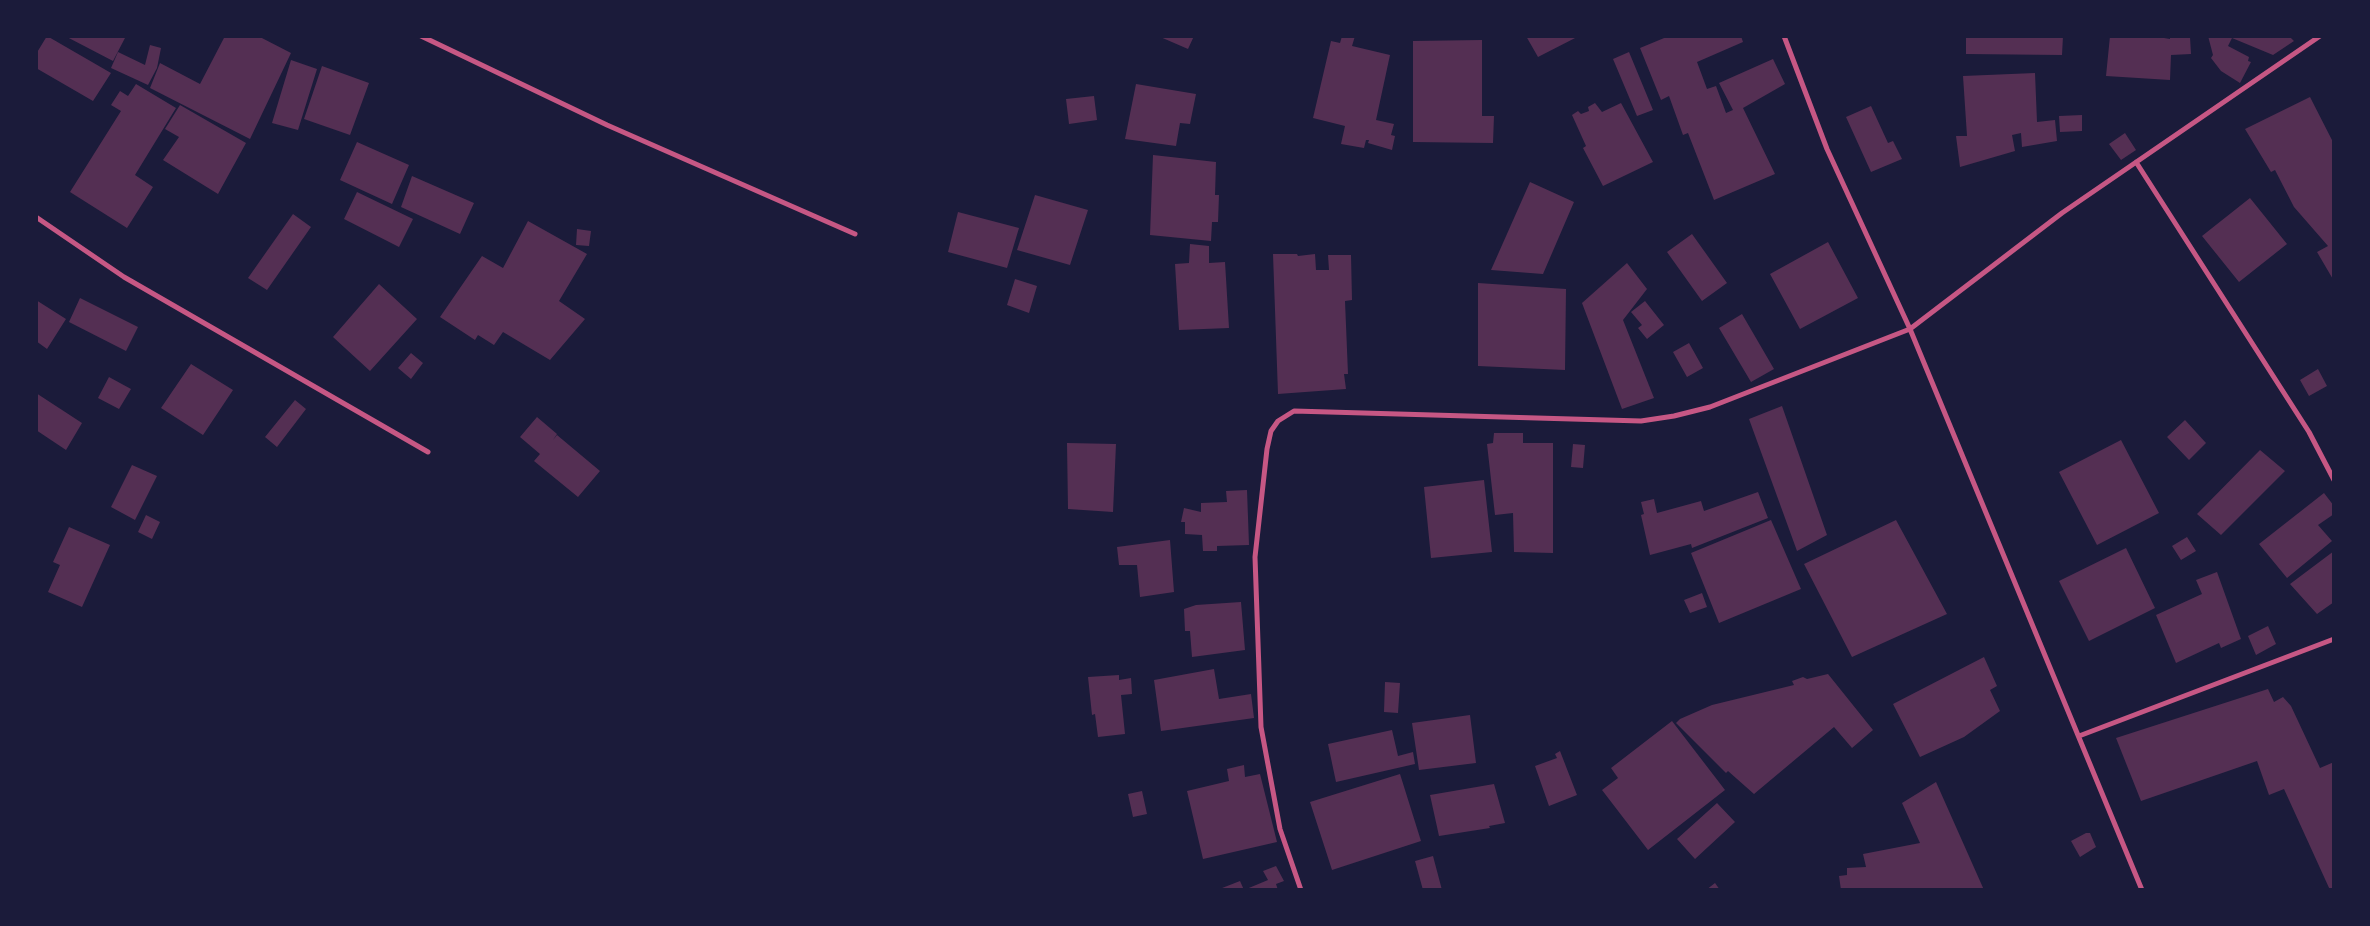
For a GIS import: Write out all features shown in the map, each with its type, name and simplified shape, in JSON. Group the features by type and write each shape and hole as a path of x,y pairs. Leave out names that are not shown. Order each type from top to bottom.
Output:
{"street":[{"path":"421,36 607,125 854,234"},
{"path":"1784,36 1828,149 1910,329 2142,890"},
{"path":"1301,890 1280,829 1261,727 1255,557 1266,449 1271,431 1278,421 1294,411 1641,421 1674,416 1710,407 1910,329 2062,213 2320,36"},
{"path":"2136,162 2309,432 2334,480"},
{"path":"36,217 124,276 428,452"},
{"path":"2079,736 2334,639"}],"building":[{"path":"47,36 111,73 93,101 36,68 36,54"},
{"path":"65,36 126,36 113,61"},
{"path":"225,36 258,36 291,53 250,139 150,88 160,63 200,84"},
{"path":"1158,36 1194,36 1188,49"},
{"path":"1342,36 1355,36 1352,46 1390,55 1376,120 1394,124 1391,135 1395,136 1392,150 1368,143 1369,140 1366,140 1364,148 1341,144 1345,126 1313,118 1331,41 1340,43"},
{"path":"1526,36 1579,36 1538,57"},
{"path":"1669,36 1741,36 1743,42 1697,62 1707,89 1716,86 1726,113 1733,110 1719,83 1773,59 1785,84 1743,108 1775,174 1714,200 1688,133 1683,135 1669,96 1661,100 1640,48"},
{"path":"1966,36 2063,36 2062,55 1966,54"},
{"path":"2110,36 2152,36 2170,39 2170,36 2190,37 2191,54 2171,55 2170,80 2106,76"},
{"path":"2208,36 2289,36 2294,41 2273,55 2232,38 2228,46 2249,57 2248,61 2251,62 2240,83 2221,71 2211,58 2213,55"},
{"path":"1482,40 1482,116 1494,116 1493,143 1413,142 1413,41"},
{"path":"150,45 161,48 157,68 148,85 111,68 118,52 145,65"},
{"path":"1629,52 1653,110 1637,116 1613,59"},
{"path":"291,60 317,69 298,130 272,123"},
{"path":"322,66 369,83 350,135 304,119"},
{"path":"2035,73 2037,122 2055,120 2057,141 2022,147 2021,133 2012,135 2015,151 1960,167 1956,136 1967,136 1963,76"},
{"path":"136,84 176,108 135,175 153,187 127,228 70,192 121,111 111,105 120,91 128,96"},
{"path":"1136,84 1196,94 1190,124 1180,123 1176,146 1125,139"},
{"path":"1094,96 1097,120 1069,124 1066,99"},
{"path":"2310,97 2334,144 2334,281 2317,252 2328,246 2294,207 2275,170 2271,172 2245,129"},
{"path":"1595,103 1602,112 1621,103 1653,162 1603,186 1583,148 1586,146 1572,115 1578,111 1581,114 1589,111 1588,107"},
{"path":"180,105 246,143 218,194 163,160 179,137 165,129"},
{"path":"1871,106 1888,143 1893,141 1902,159 1871,172 1846,117"},
{"path":"2082,115 2082,131 2060,132 2059,116"},
{"path":"2125,133 2136,150 2121,160 2109,144"},
{"path":"357,142 409,165 392,204 340,180"},
{"path":"1153,155 1216,162 1215,195 1219,195 1218,222 1212,222 1211,241 1150,235"},
{"path":"412,176 474,203 460,234 401,207"},
{"path":"1530,182 1574,202 1543,274 1491,270"},
{"path":"357,192 413,219 399,247 344,219"},
{"path":"1035,195 1088,210 1070,265 1017,250"},
{"path":"2250,198 2287,244 2239,282 2202,236"},
{"path":"958,212 1019,228 1007,268 948,252"},
{"path":"293,214 311,227 267,290 248,278"},
{"path":"528,221 587,254 559,301 585,319 550,360 503,332 494,345 478,335 475,340 440,317 482,256 503,268"},
{"path":"577,229 591,231 589,246 576,245"},
{"path":"1692,234 1727,283 1702,301 1667,252"},
{"path":"1828,242 1858,298 1800,329 1770,274"},
{"path":"1190,244 1209,246 1209,263 1225,262 1229,328 1179,330 1175,264 1189,263"},
{"path":"1273,254 1297,254 1298,256 1315,254 1316,270 1329,270 1328,255 1351,255 1352,300 1345,301 1348,374 1344,374 1346,389 1278,394"},
{"path":"1627,263 1647,289 1623,320 1654,398 1622,409 1582,303"},
{"path":"1015,279 1037,286 1029,313 1007,305"},
{"path":"1478,283 1566,289 1565,370 1478,366"},
{"path":"379,284 417,319 370,371 333,337"},
{"path":"80,298 138,327 126,351 69,322"},
{"path":"36,300 66,319 47,349 36,341"},
{"path":"1645,301 1664,325 1647,339 1638,328 1642,325 1631,312"},
{"path":"1742,314 1774,369 1751,382 1719,328"},
{"path":"1689,343 1703,368 1687,377 1673,352"},
{"path":"411,353 423,363 411,379 398,368"},
{"path":"191,364 233,390 203,435 161,408"},
{"path":"2318,369 2327,386 2309,396 2300,380"},
{"path":"109,377 131,389 119,409 98,398"},
{"path":"36,393 82,423 66,450 36,430"},
{"path":"295,400 306,409 277,447 265,437"},
{"path":"1782,406 1827,535 1797,551 1749,419"},
{"path":"537,417 557,434 553,440 557,435 600,471 578,497 534,461 540,454 520,437"},
{"path":"2185,420 2206,443 2189,460 2167,437"},
{"path":"1494,433 1523,433 1523,443 1553,443 1553,553 1514,552 1513,513 1495,515 1487,444 1493,443"},
{"path":"2121,440 2159,513 2097,545 2059,472"},
{"path":"1067,443 1116,444 1113,512 1068,509"},
{"path":"1573,444 1585,445 1583,468 1571,467"},
{"path":"2260,450 2285,471 2221,535 2197,514"},
{"path":"132,465 157,476 135,520 111,507"},
{"path":"1484,480 1492,552 1431,558 1424,487"},
{"path":"1247,490 1249,545 1217,546 1217,551 1203,551 1202,535 1185,534 1185,522 1181,522 1184,508 1201,512 1201,503 1227,502 1226,491"},
{"path":"1758,492 1768,518 1692,548 1691,544 1650,555 1641,515 1644,514 1641,502 1654,499 1657,513 1701,501 1704,511"},
{"path":"2324,493 2334,506 2334,514 2318,525 2332,541 2287,578 2259,544"},
{"path":"146,515 160,522 152,539 138,532"},
{"path":"1771,520 1801,589 1719,623 1691,553"},
{"path":"1896,520 1947,614 1852,657 1804,564"},
{"path":"69,527 110,545 82,607 48,592 60,565 53,562"},
{"path":"2187,537 2196,551 2181,560 2172,546"},
{"path":"1170,540 1174,592 1140,597 1137,565 1119,565 1117,547"},
{"path":"2126,548 2155,608 2089,641 2059,581"},
{"path":"2334,551 2334,602 2317,614 2290,584"},
{"path":"2217,572 2241,639 2221,648 2219,643 2176,663 2156,615 2202,594 2196,580"},
{"path":"1702,593 1707,607 1690,613 1684,600"},
{"path":"1241,602 1245,650 1192,657 1190,631 1185,631 1184,609 1196,605"},
{"path":"2268,626 2276,644 2256,655 2248,636"},
{"path":"1984,657 1997,686 1990,690 2000,711 1964,737 1920,757 1893,704"},
{"path":"1214,669 1219,699 1251,694 1254,718 1161,731 1154,680"},
{"path":"1828,674 1873,730 1852,748 1834,727 1754,794 1728,771 1726,773 1676,723 1680,719 1712,705 1794,685 1792,681 1803,677 1807,679"},
{"path":"1119,675 1119,680 1131,678 1132,694 1121,695 1125,734 1098,737 1095,714 1092,715 1088,677"},
{"path":"1385,682 1400,683 1398,713 1384,712"},
{"path":"2268,689 2274,702 2283,697 2291,706 2320,768 2334,762 2333,890 2330,890 2284,789 2269,795 2257,761 2141,801 2116,738"},
{"path":"1470,715 1476,763 1419,770 1412,723"},
{"path":"1672,721 1725,790 1648,850 1602,790 1618,778 1611,768"},
{"path":"1392,730 1398,756 1413,752 1415,764 1336,782 1328,744"},
{"path":"1560,751 1577,795 1549,806 1535,766 1557,758 1555,754"},
{"path":"1244,765 1245,777 1260,774 1277,842 1203,859 1187,791 1229,781 1227,769"},
{"path":"1400,774 1421,841 1332,870 1310,802"},
{"path":"1936,782 1984,890 1841,890 1839,876 1847,875 1847,868 1866,867 1863,854 1920,843 1902,803"},
{"path":"1494,784 1505,823 1489,826 1490,828 1439,836 1430,795"},
{"path":"1142,791 1147,814 1133,817 1128,794"},
{"path":"1717,803 1735,822 1695,859 1677,839"},
{"path":"2086,833 2090,833 2096,847 2080,857 2071,841"},
{"path":"1433,856 1442,890 1423,890 1415,861"},
{"path":"1276,866 1284,881 1276,884 1278,890 1244,890 1268,880 1263,871"},
{"path":"1240,881 1244,890 1217,890"},
{"path":"1715,883 1720,890 1706,890"}]}
